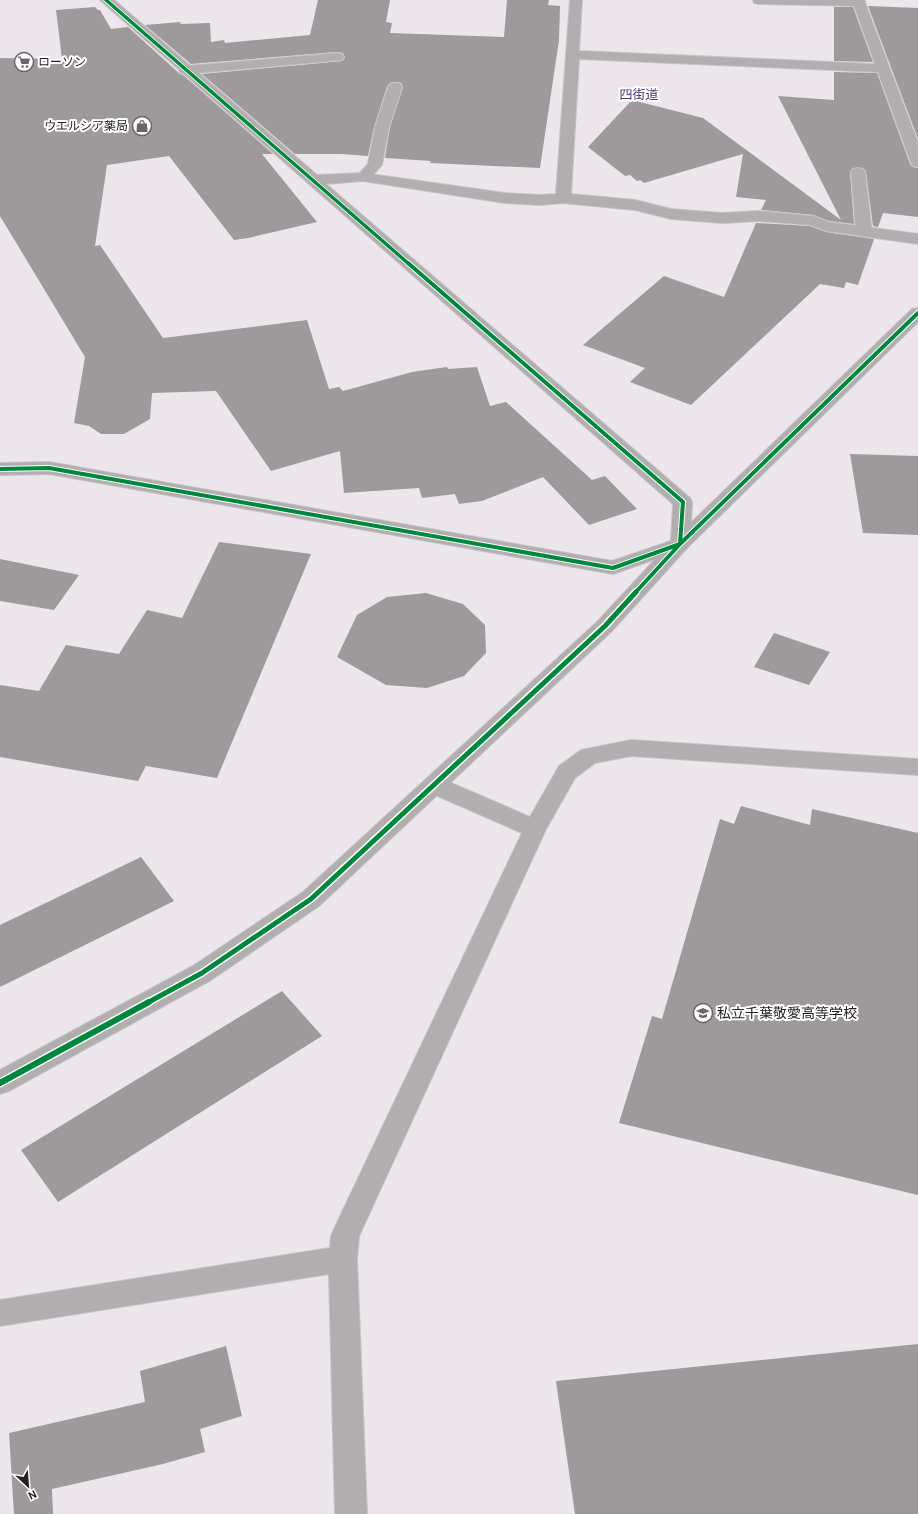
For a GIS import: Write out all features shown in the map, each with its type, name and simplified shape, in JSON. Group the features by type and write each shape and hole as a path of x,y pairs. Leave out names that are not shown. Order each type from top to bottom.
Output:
{"street":[{"path":"106,0 683,502 680,544"},
{"path":"563,198 576,0"},
{"path":"759,0 858,1 918,163"},
{"path":"573,55 883,68"},
{"path":"186,70 337,57"},
{"path":"363,177 375,165 382,126 396,87"},
{"path":"858,172 864,232"},
{"path":"314,180 363,177 505,198 540,200 563,198 635,205 671,214 722,218 759,216 813,221 826,226 918,239"},
{"path":"0,1083 202,973 311,899 605,626 680,544 918,313"},
{"path":"0,469 49,468 613,568 680,544"},
{"path":"351,1514 343,1259 345,1236 535,829 567,772 589,756 631,748 918,766"},
{"path":"434,784 535,829"},
{"path":"0,1313 343,1259"}],"building":[{"path":"318,0 390,0 386,22 392,23 390,33 504,37 507,0 549,0 548,5 560,6 559,40 540,168 430,163 431,161 385,158 390,127 403,87 401,83 395,82 390,83 387,87 374,127 368,156 342,154 295,154 202,74 342,61 345,58 343,53 337,52 191,64 145,25 181,22 180,24 210,23 211,42 224,40 225,43 310,35"},
{"path":"868,6 918,8 918,139"},
{"path":"95,7 100,10 111,29 128,27 273,154 262,154 317,222 234,240 169,156 107,165 95,246 100,245 163,338 307,320 329,389 339,387 343,391 412,372 447,367 448,369 477,367 490,406 506,402 592,480 605,476 637,509 589,525 543,477 482,501 459,504 455,494 422,498 419,488 344,493 340,451 271,471 216,391 152,393 150,419 124,434 101,434 89,426 74,423 85,357 0,216 0,58 62,59 56,10"},
{"path":"834,7 853,7 873,62 834,61"},
{"path":"834,72 877,73 910,164 913,167 918,168 918,217 883,213 878,227 873,226 866,172 863,168 853,168 850,172 854,224 829,221 813,215 761,210 766,200 736,197 743,154 644,183 640,180 637,181 630,175 625,176 588,147 632,100 703,118 841,220 778,96 834,100"},
{"path":"756,223 810,226 826,232 874,239 858,285 846,282 844,288 820,284 691,405 630,382 645,368 583,345 664,276 724,297"},
{"path":"850,454 918,456 918,535 863,533"},
{"path":"219,542 311,554 217,778 146,766 138,781 0,757 0,685 39,691 66,645 119,654 147,610 182,618"},
{"path":"0,559 79,575 54,610 0,601"},
{"path":"426,593 463,604 485,625 486,653 464,676 427,688 386,685 337,657 357,615 387,597"},
{"path":"774,633 830,652 809,685 754,667"},
{"path":"741,806 810,825 812,809 918,833 918,1195 619,1123 652,1016 662,1019 720,819 734,824"},
{"path":"141,857 174,901 0,987 0,925"},
{"path":"282,991 322,1036 58,1202 21,1150"},
{"path":"918,1344 918,1514 575,1514 556,1381"},
{"path":"226,1346 242,1416 200,1429 205,1452 163,1464 52,1489 53,1514 14,1514 9,1433 145,1402 140,1371"}],"cycle path":[{"path":"0,469 49,468 613,568 680,544 683,502 106,0"},
{"path":"0,1083 202,973 311,899 605,626 680,544 918,313"}],"place":[{"name":"ローソン","path":"24,62"},
{"name":"ウエルシア薬局","path":"142,126"},
{"name":"私立千葉敬愛高等学校","path":"703,1013"}],"district":[{"name":"四街道","path":"639,94"}]}
